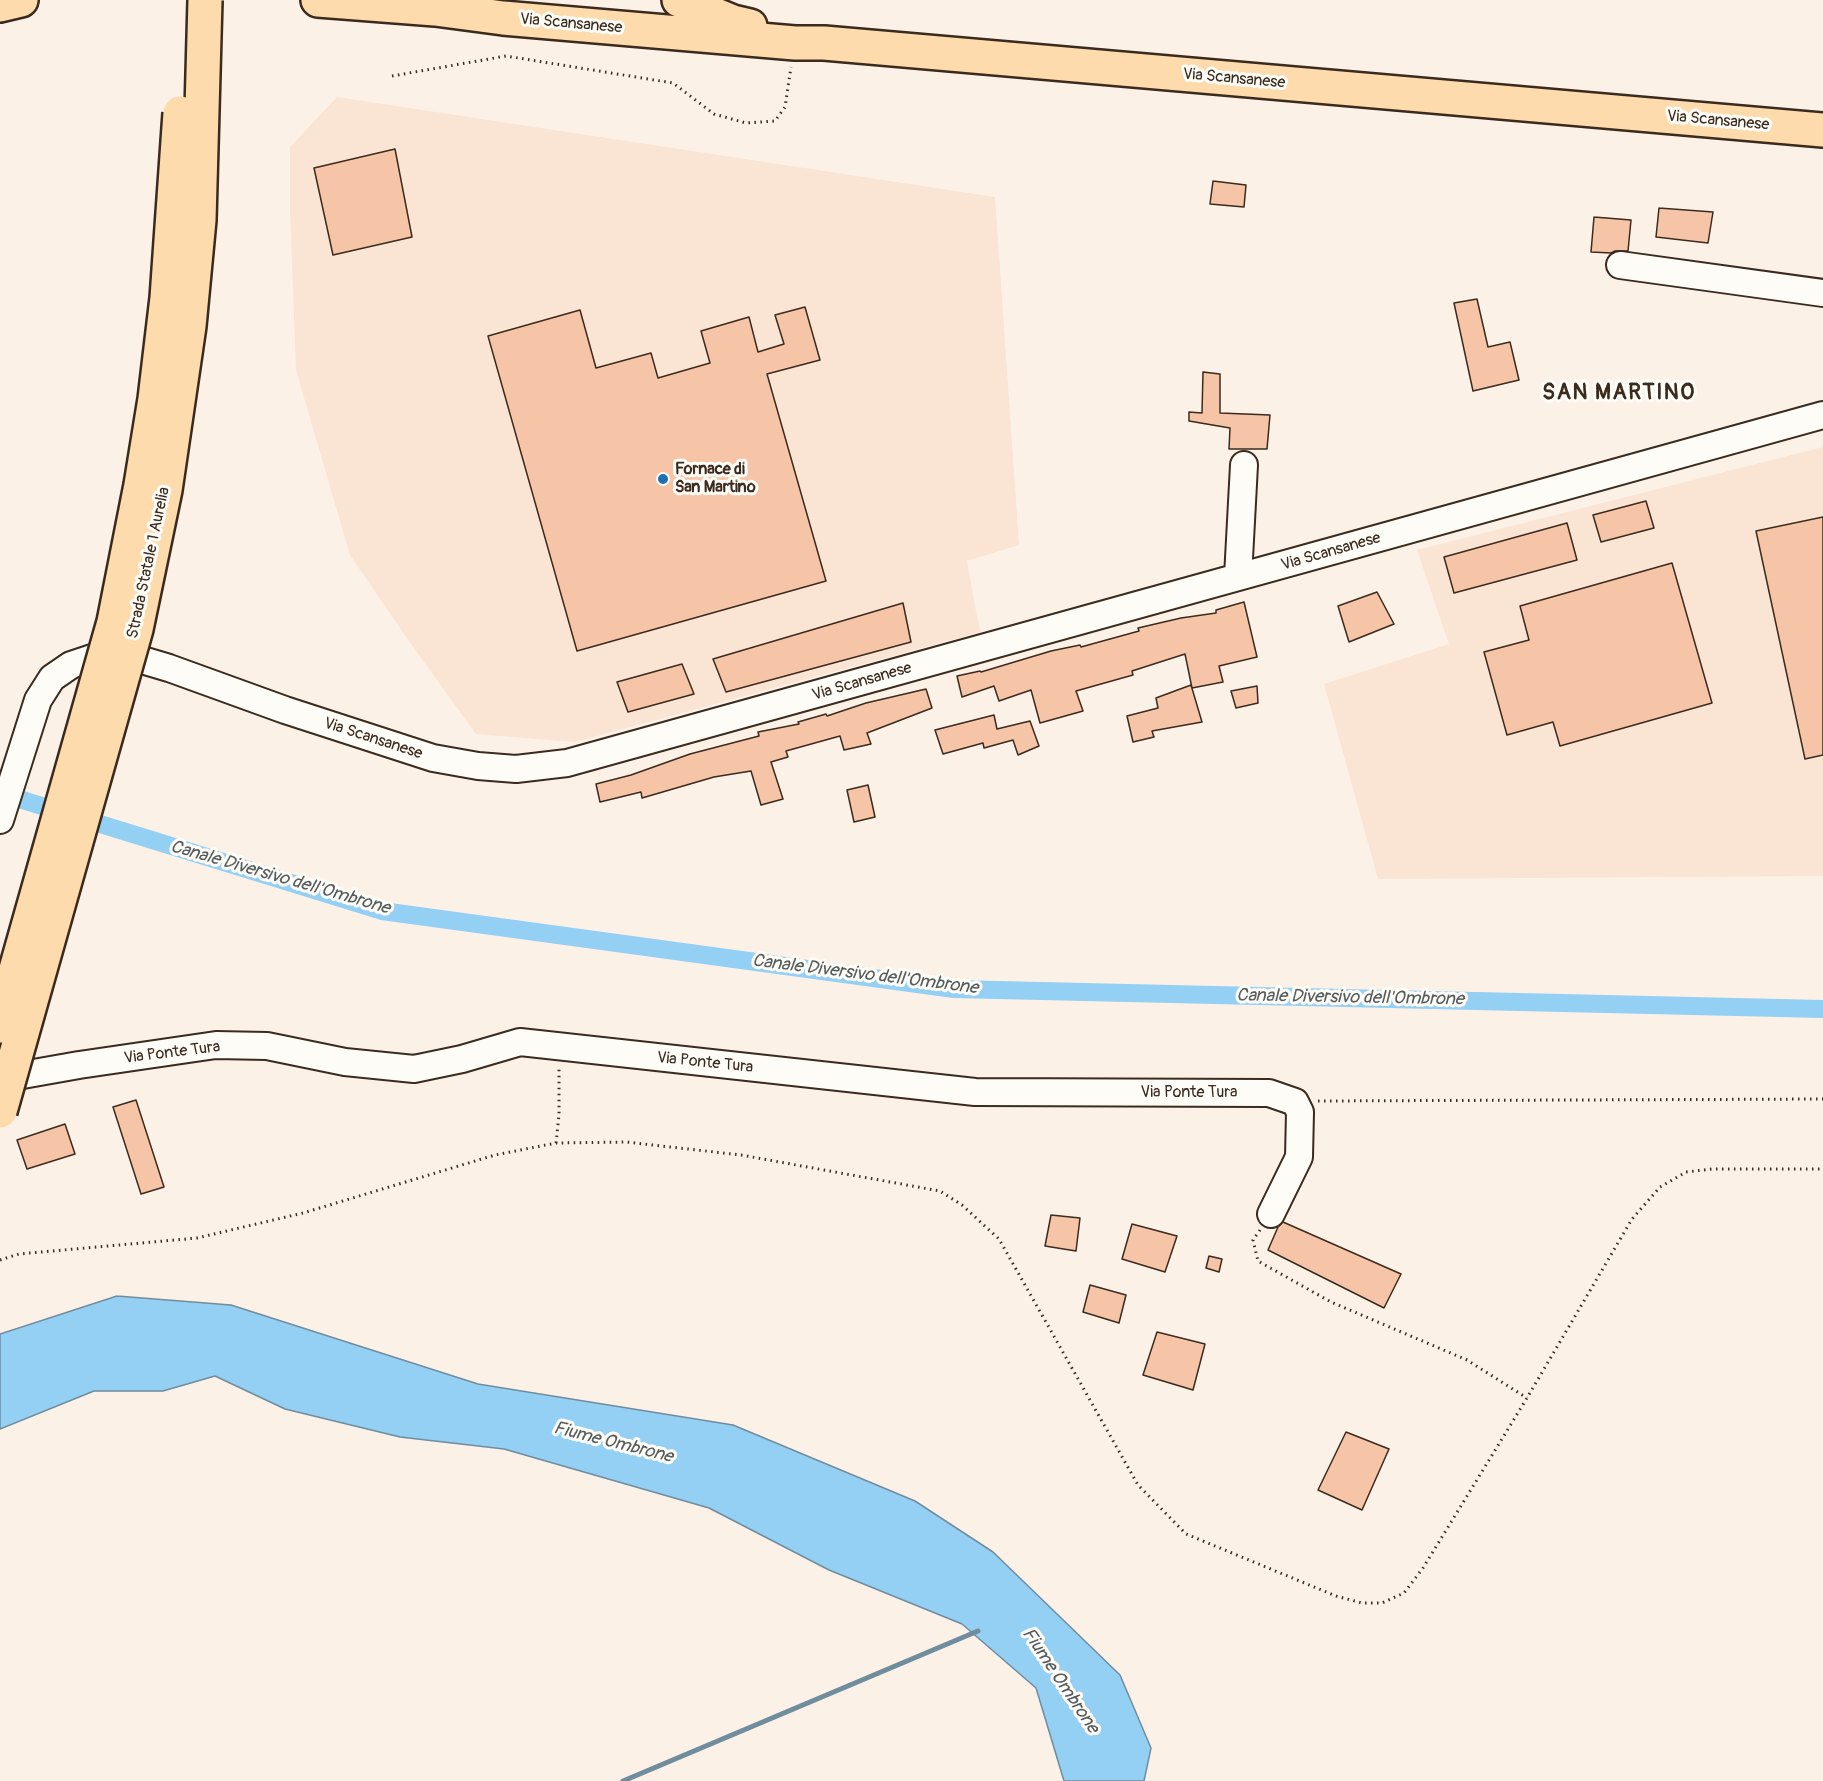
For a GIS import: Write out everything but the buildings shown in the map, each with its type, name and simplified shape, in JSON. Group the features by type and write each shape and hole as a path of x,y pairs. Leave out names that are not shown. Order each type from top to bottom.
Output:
{"main road":[{"path":"0,5 21,0"},
{"name":"Strada Statale 1 Aurelia","path":"0,1026 114,622 141,485 155,399 171,254 180,134 182,0"},
{"name":"Strada Statale 1 Aurelia","path":"0,1111 136,629 165,490 189,326 199,220 205,0"},
{"name":"Via Scansanese","path":"318,0 435,9 502,18 1823,130"},
{"path":"435,9 460,7 479,0"},
{"name":"Via Scansanese","path":"680,0 733,21 810,43"}],"street":[{"path":"1620,265 1823,293"},
{"name":"Via Scansanese","path":"0,820 38,700 52,678 71,665 92,658 122,654 433,758 478,766 516,769 567,763 1823,415"},
{"path":"1238,577 1244,465"},
{"name":"Via Ponte Tura","path":"0,1079 216,1045 267,1046 345,1062 414,1069 462,1059 520,1042 975,1092 1269,1093 1297,1107"},
{"path":"1271,1214 1299,1157 1297,1107"}],"path":[{"path":"392,76 506,56 673,83 714,114 746,123 776,121 785,107 810,43"},
{"path":"556,1143 559,1115 559,1066"},
{"path":"1297,1107 1823,1099"},
{"path":"0,1260 20,1254 197,1238 303,1213 495,1155 556,1143 626,1142 741,1155 940,1191 962,1205 999,1239 1138,1485 1186,1534 1336,1596 1362,1603 1382,1603 1404,1593 1423,1568 1527,1398 1632,1219 1660,1187 1686,1172 1712,1169 1823,1169"},
{"path":"1271,1214 1253,1240 1258,1261 1331,1302 1467,1360 1527,1398"}],"shaded area":[{"name":"Fornace di San Martino","path":"337,97 995,197 1019,545 967,561 981,632 575,742 476,734 350,555 296,370 290,147"},
{"path":"1823,447 1823,876 1378,879 1324,684 1449,644 1417,550"}],"water":[{"name":"Fiume Ombrone","path":"117,1296 231,1305 478,1384 733,1425 915,1501 993,1552 1120,1675 1151,1748 1144,1781 1064,1781 1036,1688 962,1624 829,1570 709,1508 504,1449 400,1437 285,1409 215,1376 163,1391 94,1391 0,1429 0,1334"}],"waterway":[{"name":"Canale Diversivo dell'Ombrone","path":"0,793 382,911 954,989 1823,1009"},
{"path":"623,1781 978,1631"}],"place":[{"name":"Fornace di San Martino","path":"663,479"}],"district":[{"name":"SAN MARTINO","path":"1619,393"}]}
